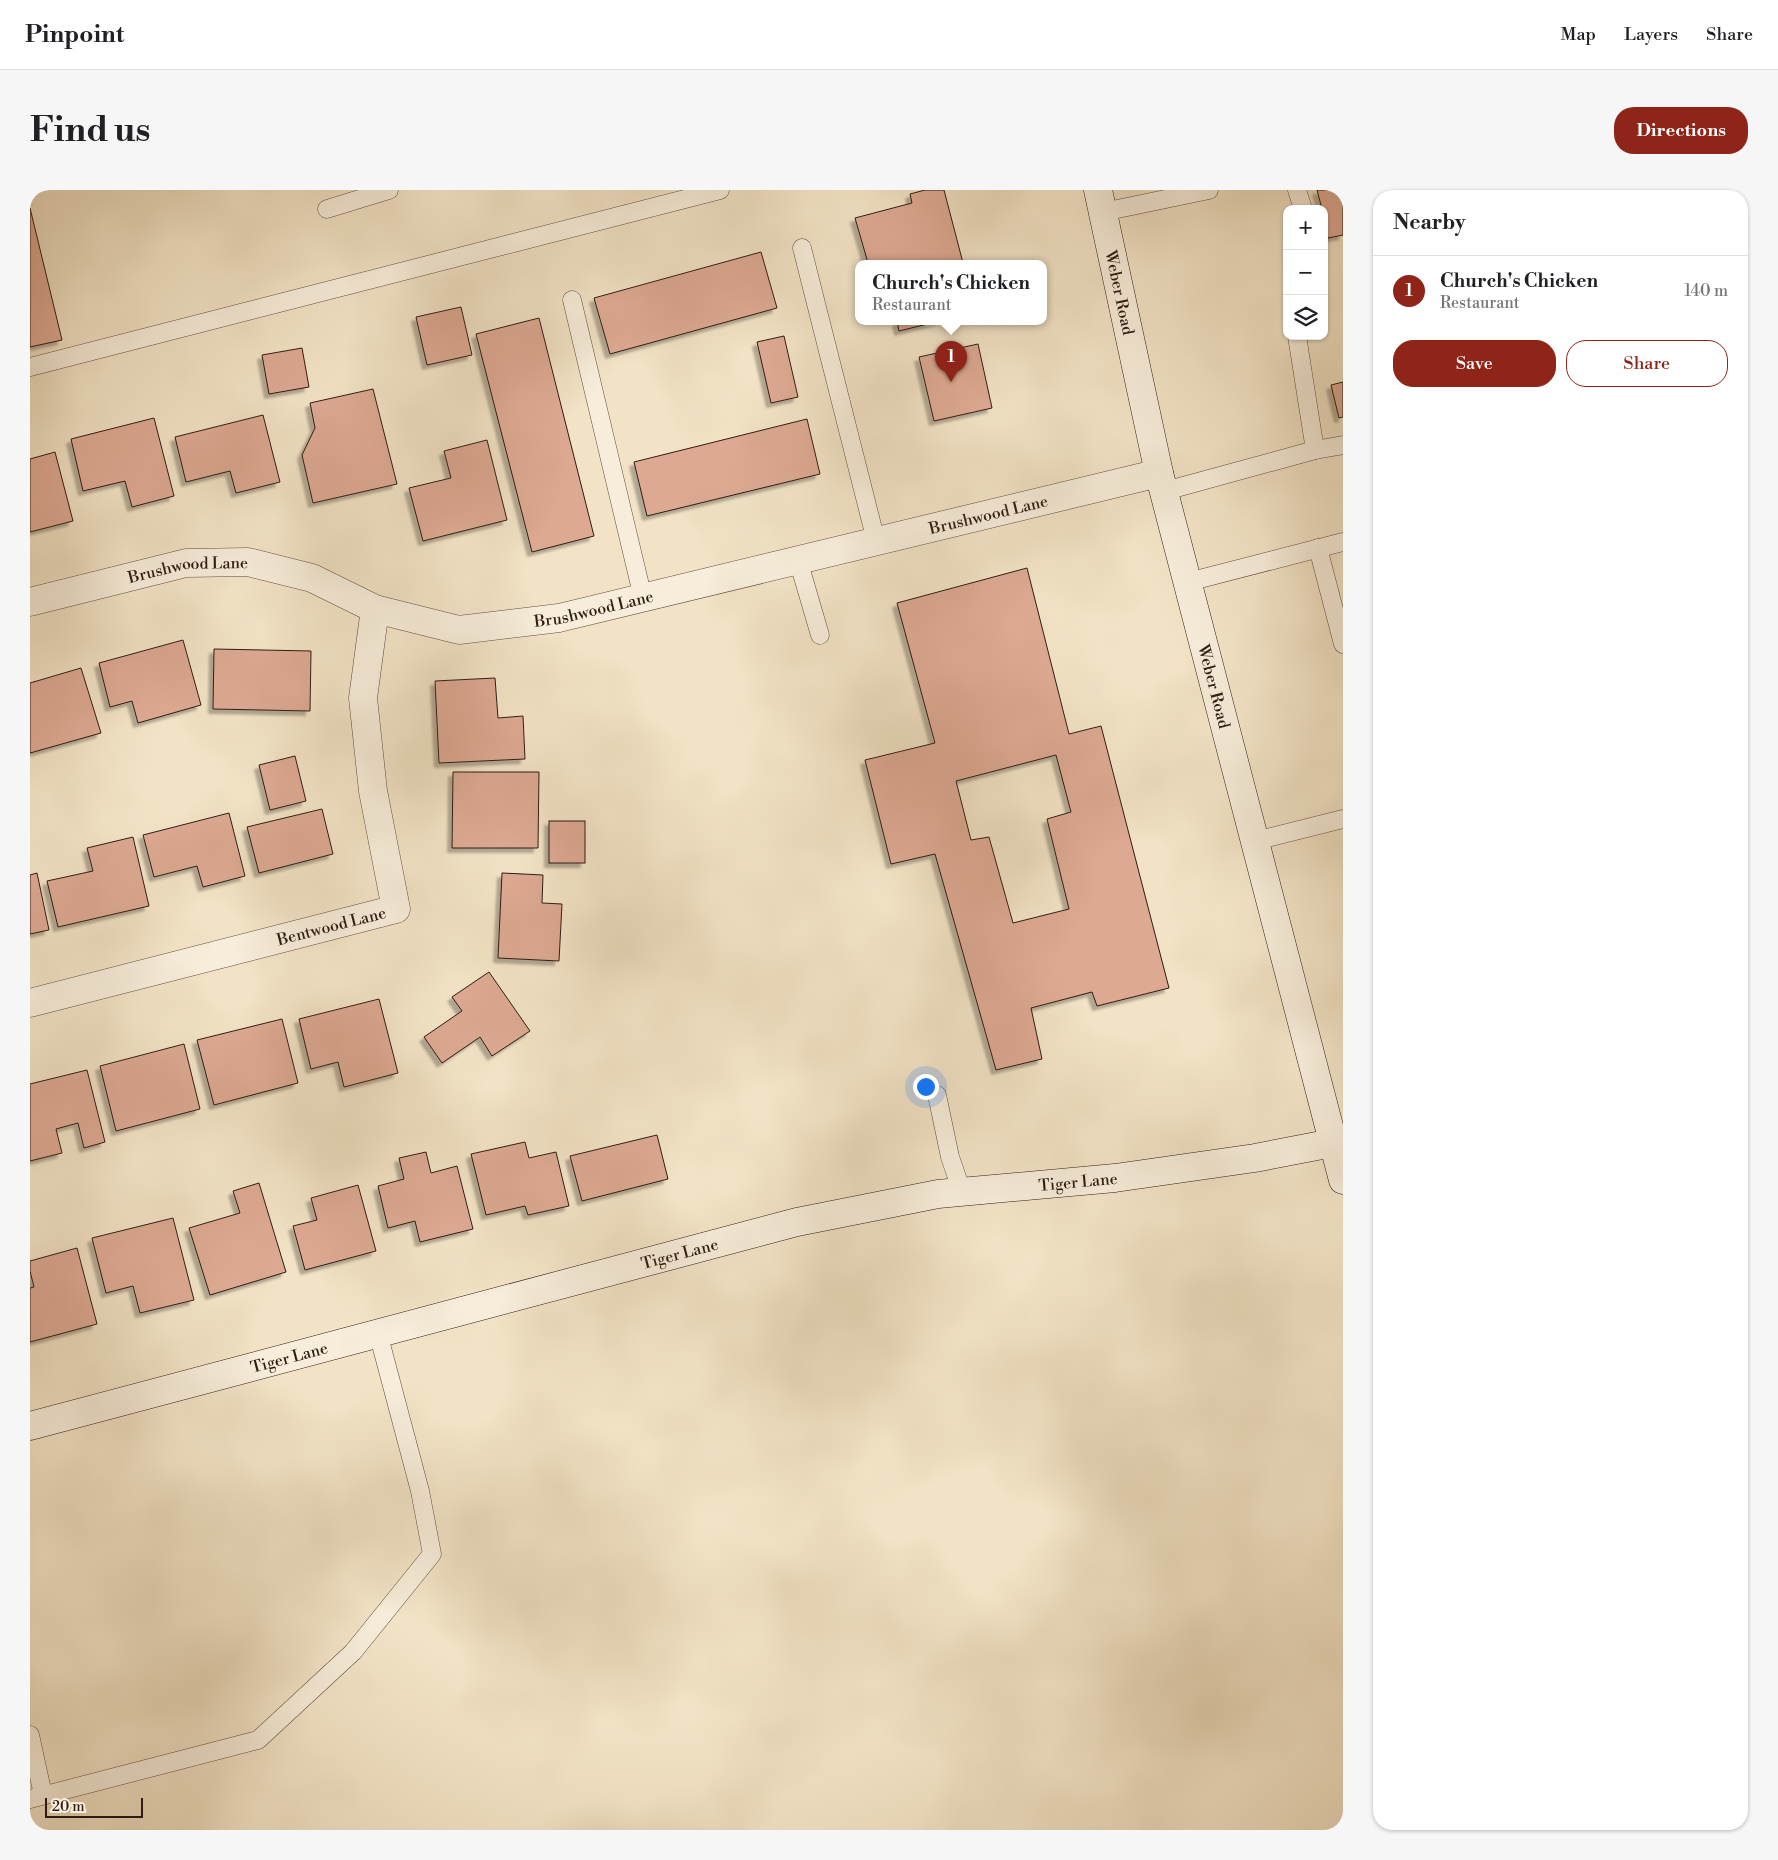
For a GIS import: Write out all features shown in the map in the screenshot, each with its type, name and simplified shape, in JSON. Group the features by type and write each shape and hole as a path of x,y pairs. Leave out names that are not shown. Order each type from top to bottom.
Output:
{"street":[{"name":"Weber Road","path":"1100,201 1162,482 1255,841 1339,1143 1343,1180"},
{"name":"Brushwood Lane","path":"30,602 186,563 248,562 312,578 375,609 459,630 559,618 876,541 1162,482"},
{"name":"Bentwood Lane","path":"30,1003 396,909 373,791 363,698 375,609"},
{"name":"Tiger Lane","path":"30,1426 797,1222 938,1194 1115,1178 1255,1158 1339,1143"}],"lane":[{"path":"327,209 389,190"},
{"path":"30,367 720,190"},
{"path":"1100,201 1209,190"},
{"path":"1297,190 1302,205"},
{"path":"802,248 876,541"},
{"path":"572,300 643,598"},
{"path":"1298,340 1315,450"},
{"path":"1162,482 1343,445"},
{"path":"1188,582 1343,542"},
{"path":"1318,548 1343,644"},
{"path":"798,560 820,635"},
{"path":"1255,841 1343,819"},
{"path":"937,1095 950,1157 962,1192"},
{"path":"30,1735 37,1797 258,1740 353,1652 432,1554 420,1491 378,1334"}],"building":[{"path":"925,190 944,190 962,260 867,260 855,218 912,203 910,194"},
{"path":"1317,190 1343,190 1343,235 1328,238 1328,205 1321,205"},
{"path":"30,208 62,340 30,347"},
{"path":"761,252 777,308 610,354 594,298"},
{"path":"461,307 472,355 427,365 416,317"},
{"path":"539,318 594,536 532,552 476,334"},
{"path":"898,325 924,325 899,331"},
{"path":"784,336 798,397 771,403 757,342"},
{"path":"978,344 992,408 934,421 919,357"},
{"path":"302,348 309,387 269,394 262,355"},
{"path":"1343,382 1343,417 1339,418 1331,385"},
{"path":"373,389 397,484 313,503 302,455 315,428 310,403"},
{"path":"263,415 280,482 236,493 230,471 186,482 175,437"},
{"path":"154,418 174,496 132,507 125,481 83,491 71,439"},
{"path":"807,419 820,474 647,516 634,462"},
{"path":"487,440 507,520 423,541 409,488 451,478 444,451"},
{"path":"55,452 73,521 30,532 30,459"},
{"path":"1027,568 1069,734 1101,726 1169,988 1097,1006 1092,992 1031,1008 1042,1059 996,1070 935,854 891,864 865,760 935,743 897,603","holes":["1056,755 1071,812 1047,819 1069,909 1013,923 989,837 971,840 956,781"]},
{"path":"183,640 201,705 138,723 132,701 110,707 99,663"},
{"path":"214,649 311,651 310,711 213,709"},
{"path":"81,668 101,733 30,753 30,683"},
{"path":"495,678 498,718 523,716 525,759 439,763 435,681"},
{"path":"295,756 306,801 270,810 259,765"},
{"path":"453,772 539,772 538,848 452,848"},
{"path":"322,809 333,854 259,873 247,827"},
{"path":"229,813 245,876 203,887 197,866 154,877 143,835"},
{"path":"549,821 585,821 585,863 549,863"},
{"path":"133,837 149,906 58,927 47,881 93,871 87,848"},
{"path":"37,873 49,930 30,934 30,875"},
{"path":"502,873 543,875 542,903 562,904 559,961 498,958"},
{"path":"489,972 530,1031 492,1056 480,1037 442,1063 424,1037 462,1011 452,997"},
{"path":"379,999 398,1073 344,1087 338,1062 311,1069 299,1019"},
{"path":"282,1019 298,1083 214,1105 197,1040"},
{"path":"184,1044 200,1109 116,1131 100,1066"},
{"path":"87,1070 105,1142 84,1148 78,1123 56,1129 62,1153 30,1161 30,1084"},
{"path":"657,1135 668,1179 582,1201 570,1156"},
{"path":"525,1142 529,1158 556,1152 569,1206 528,1215 525,1206 486,1215 471,1154"},
{"path":"426,1152 431,1173 457,1166 473,1229 420,1242 415,1221 388,1228 378,1186 404,1179 399,1158"},
{"path":"259,1183 286,1272 210,1295 189,1228 240,1213 233,1191"},
{"path":"358,1185 376,1251 305,1270 293,1226 317,1220 311,1198"},
{"path":"173,1218 194,1300 140,1313 133,1286 106,1293 92,1238"},
{"path":"77,1248 97,1324 30,1342 30,1288 34,1287 30,1271 30,1261"}],"place":[{"name":"Church's Chicken","path":"951,382"}]}
